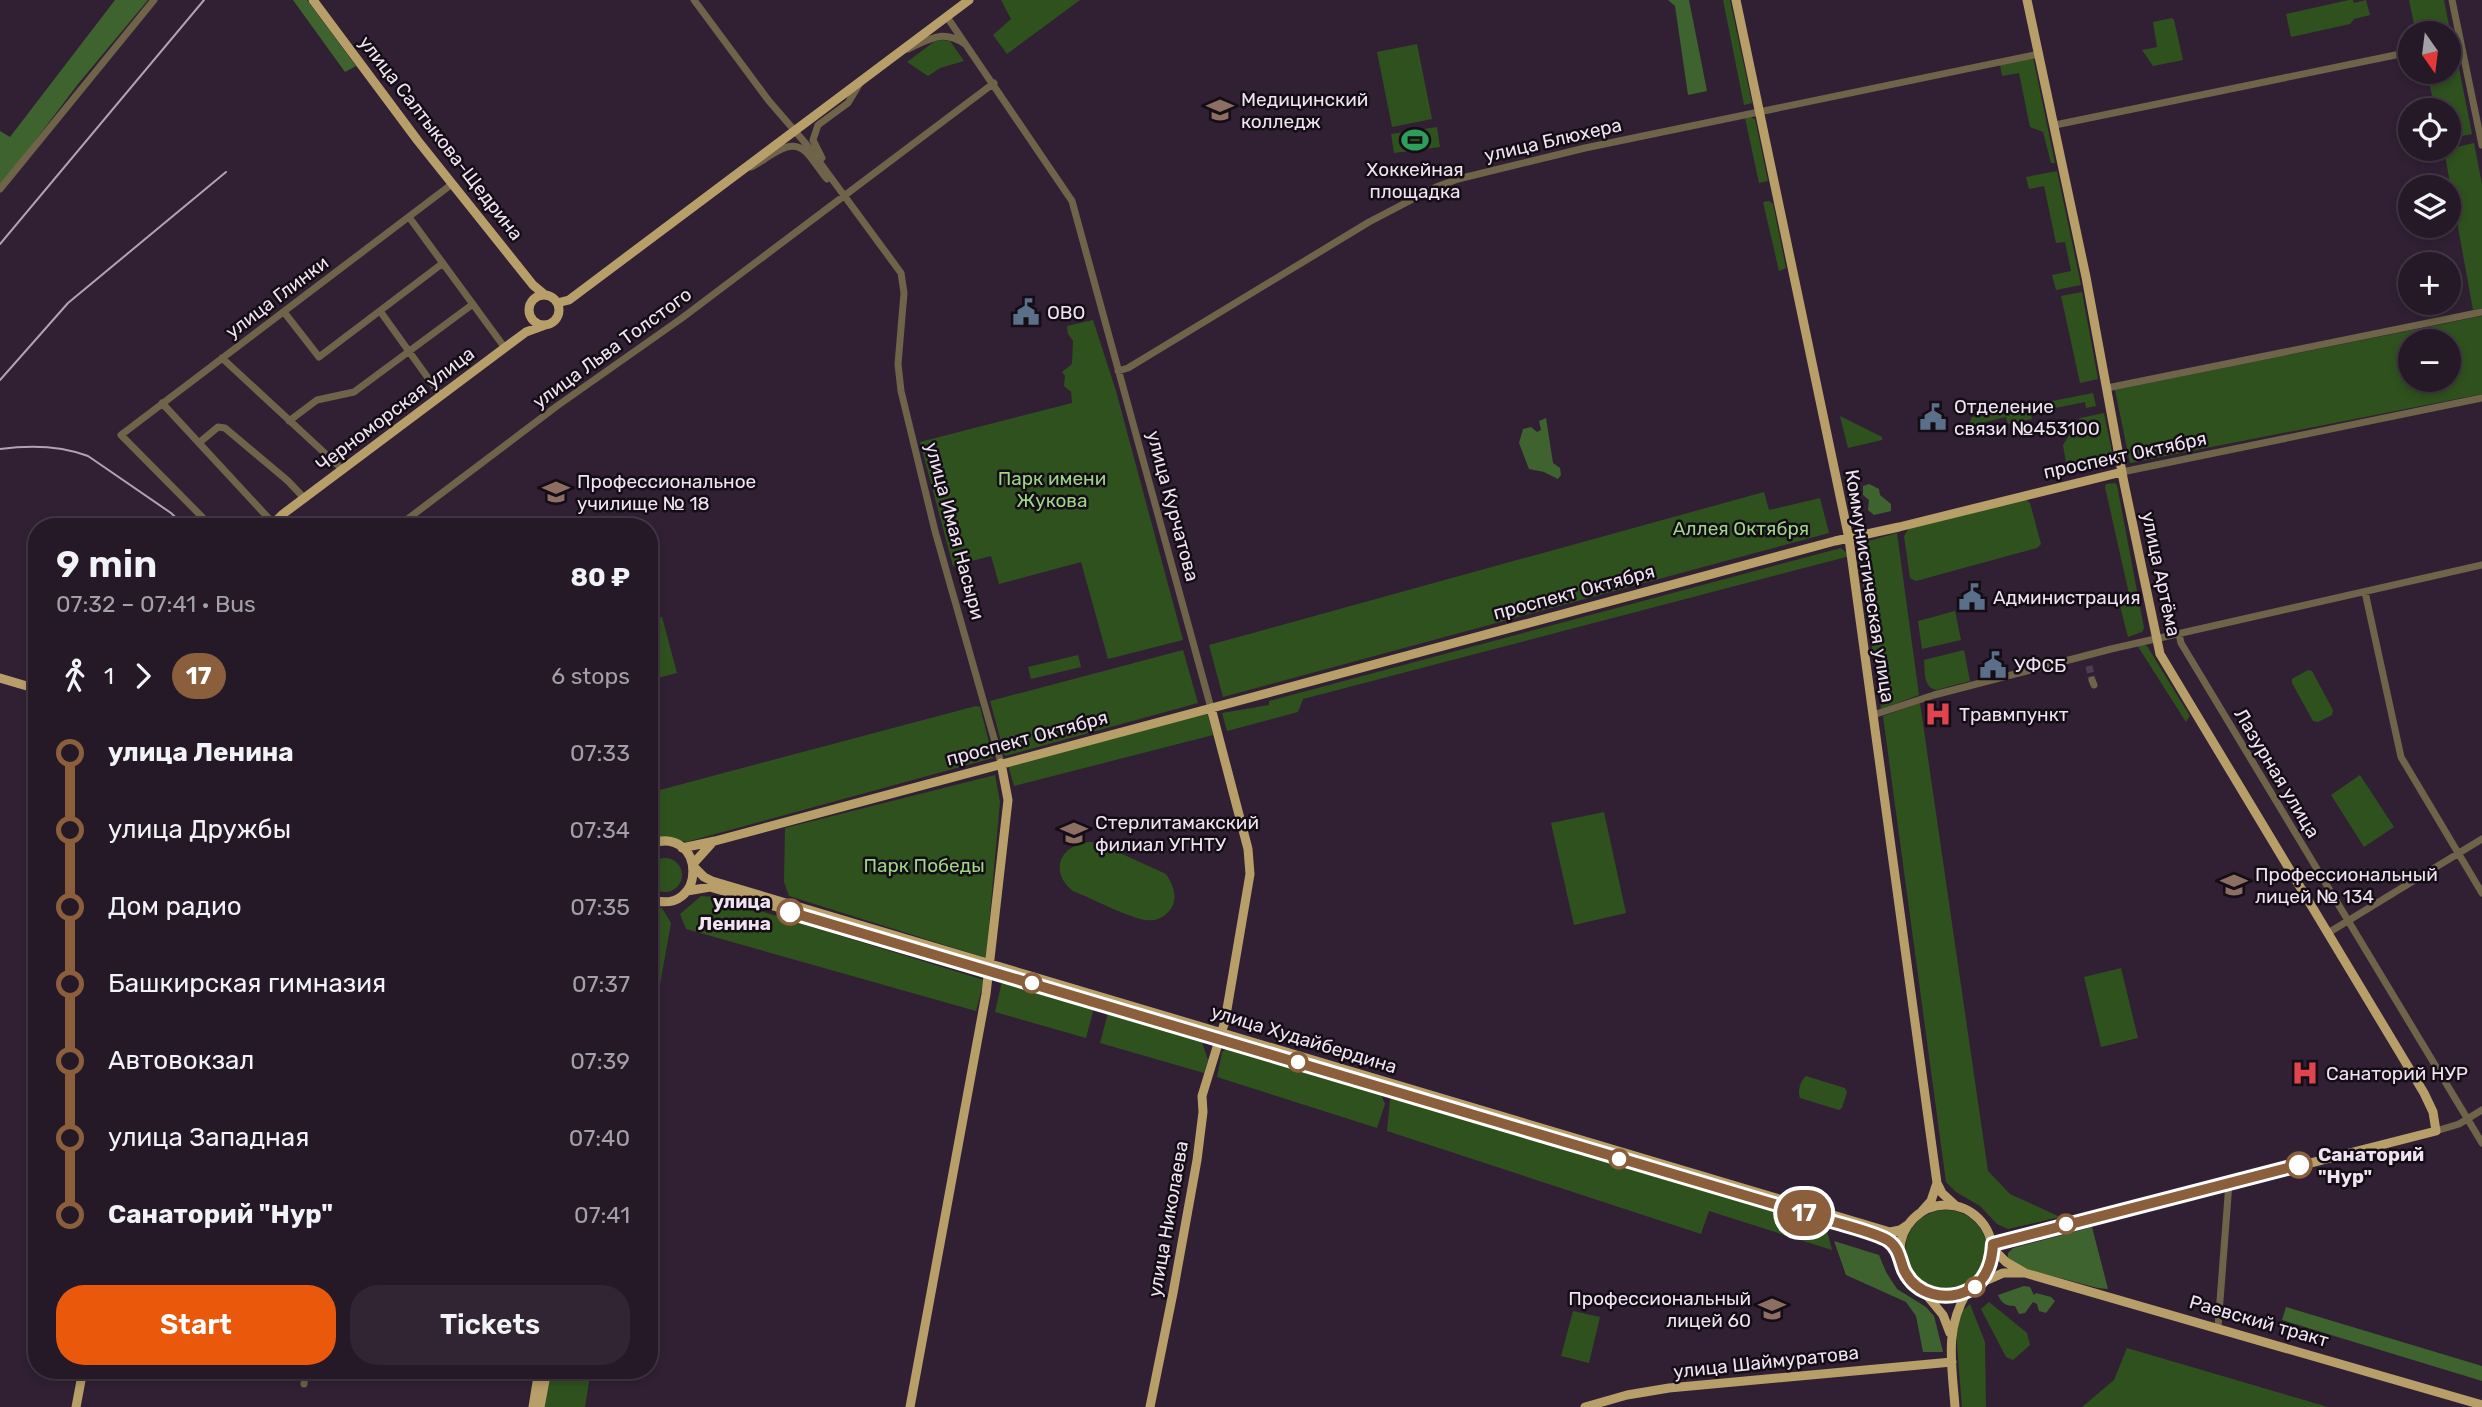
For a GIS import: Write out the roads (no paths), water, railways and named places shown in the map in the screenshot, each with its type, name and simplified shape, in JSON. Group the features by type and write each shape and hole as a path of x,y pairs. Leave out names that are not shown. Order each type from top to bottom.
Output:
{"main road":[{"name":"улица Салтыкова-Щедрина","path":"313,0 452,184 533,285 545,295"},
{"path":"530,316 536,323 545,326 557,318 569,300 969,0"},
{"name":"Коммунистическая улица","path":"1736,0 1849,539 1937,1183"},
{"name":"улица Артёма","path":"2027,0 2055,125 2156,639 2168,668 2424,1093 2433,1112 2436,1131"},
{"path":"526,332 529,307 533,300 533,285"},
{"path":"533,300 545,295 557,303 569,300"},
{"path":"557,303 557,318"},
{"name":"Черноморская улица","path":"281,518 526,332 545,326"},
{"name":"проспект Октября","path":"658,843 665,842 682,848 715,841 1701,576 2122,471"},
{"path":"0,672 28,680"},
{"path":"0,678 28,686"},
{"name":"улица Курчатова","path":"1211,708 1250,862 1248,888 1221,1036"},
{"name":"улица Имая Насыри","path":"909,1407 990,967 1008,800 1001,762"},
{"path":"687,891 692,884 693,865 699,855 715,841"},
{"path":"682,848 693,865"},
{"name":"улица Худайбердина","path":"693,865 712,881 1828,1220 1890,1242 1899,1255"},
{"name":"улица Худайбердина","path":"658,901 669,902 687,891 710,887 990,967"},
{"name":"улица Худайбердина","path":"1221,1036 1890,1232 1909,1224"},
{"name":"улица Николаева","path":"1150,1407 1196,1160 1203,1112 1202,1096 1221,1036"},
{"path":"1993,1247 2229,1183 2436,1131"},
{"path":"1937,1183 1942,1193 1955,1205"},
{"path":"1937,1183 1931,1201 1909,1224 1903,1235 1899,1255 1908,1277 1943,1315 1951,1338"},
{"path":"1922,1211 1934,1206 1955,1205 1967,1209 1983,1222 1989,1231 1993,1247 1990,1264 1978,1284 1945,1297 1923,1291"},
{"name":"Раевский тракт","path":"1993,1247 2006,1262 2025,1273 2482,1405"},
{"name":"Раевский тракт","path":"1978,1284 2003,1273 2025,1273"},
{"path":"1955,1407 1951,1338 1955,1314 1968,1290"},
{"name":"улица Шаймуратова","path":"1585,1407 1628,1395 1669,1388 1952,1363"},
{"path":"76,1407 81,1379"},
{"path":"533,1407 538,1379"},
{"path":"540,1407 545,1379"}],"street":[{"path":"0,188 154,0"},
{"name":"улица Имая Насыри","path":"694,0 769,101 796,131 903,277 904,299 898,364 901,391 935,531 1001,762"},
{"path":"2452,0 2456,21"},
{"name":"улица Курчатова","path":"947,17 1072,201 1211,708"},
{"path":"904,50 943,35 967,45"},
{"path":"2461,48 2482,145"},
{"name":"улица Блюхера","path":"1118,371 1128,368 1369,222 1436,187 1493,169 1585,148 2039,54"},
{"path":"2055,125 2398,54"},
{"path":"839,189 814,145 814,132 818,125 848,103 861,83"},
{"name":"улица Льва Толстого","path":"409,518 557,406 682,318 994,83"},
{"path":"744,170 783,147 795,146 806,152 829,182 839,189"},
{"name":"улица Глинки","path":"203,518 121,435 452,184"},
{"path":"409,218 505,348"},
{"path":"284,312 319,357 443,264"},
{"path":"289,421 309,403 354,392 473,304"},
{"path":"380,311 441,396"},
{"path":"2107,388 2482,312"},
{"path":"222,358 343,470"},
{"name":"проспект Октября","path":"2122,471 2482,398"},
{"path":"162,404 200,442 266,518"},
{"path":"200,442 218,427 225,428 288,481 305,499"},
{"path":"1873,715 1934,695 2086,655 2482,565"},
{"path":"2365,592 2401,757 2482,893"},
{"name":"Лазурная улица","path":"2179,634 2181,643 2482,1143"},
{"path":"2086,655 2089,666"},
{"path":"2328,933 2482,839"},
{"path":"2436,1131 2482,1110"},
{"path":"2218,1328 2229,1183"},
{"path":"304,1384 305,1379"}],"tunnel":[{"path":"2089,666 2092,680"}],"railway":[{"path":"0,244 204,0"},
{"path":"0,380 68,303 226,172"},
{"path":"0,449 44,447 88,456 176,518"}],"place":[{"name":"Медицинский колледж","path":"1220,110"},
{"name":"Хоккейная площадка","path":"1415,140"},
{"name":"ОВО","path":"1026,312"},
{"name":"Отделение связи №453100","path":"1933,417"},
{"name":"Профессиональное училище № 18","path":"556,492"},
{"name":"Администрация","path":"1972,597"},
{"name":"УФСБ","path":"1993,665"},
{"name":"Травмпункт","path":"1938,714"},
{"name":"Стерлитамакский филиал УГНТУ","path":"1074,833"},
{"name":"Профессиональный лицей № 134","path":"2234,885"},
{"name":"улица Ленина","path":"790,912"},
{"name":"Санаторий НУР","path":"2305,1073"},
{"name":"Санаторий \"Нур\"","path":"2299,1165"},
{"name":"Профессиональный лицей 60","path":"1772,1309"}],"park label":[{"name":"Парк имени Жукова","path":"1052,489"},
{"name":"Аллея Октября","path":"1741,528"},
{"name":"Парк Победы","path":"924,865"}]}
